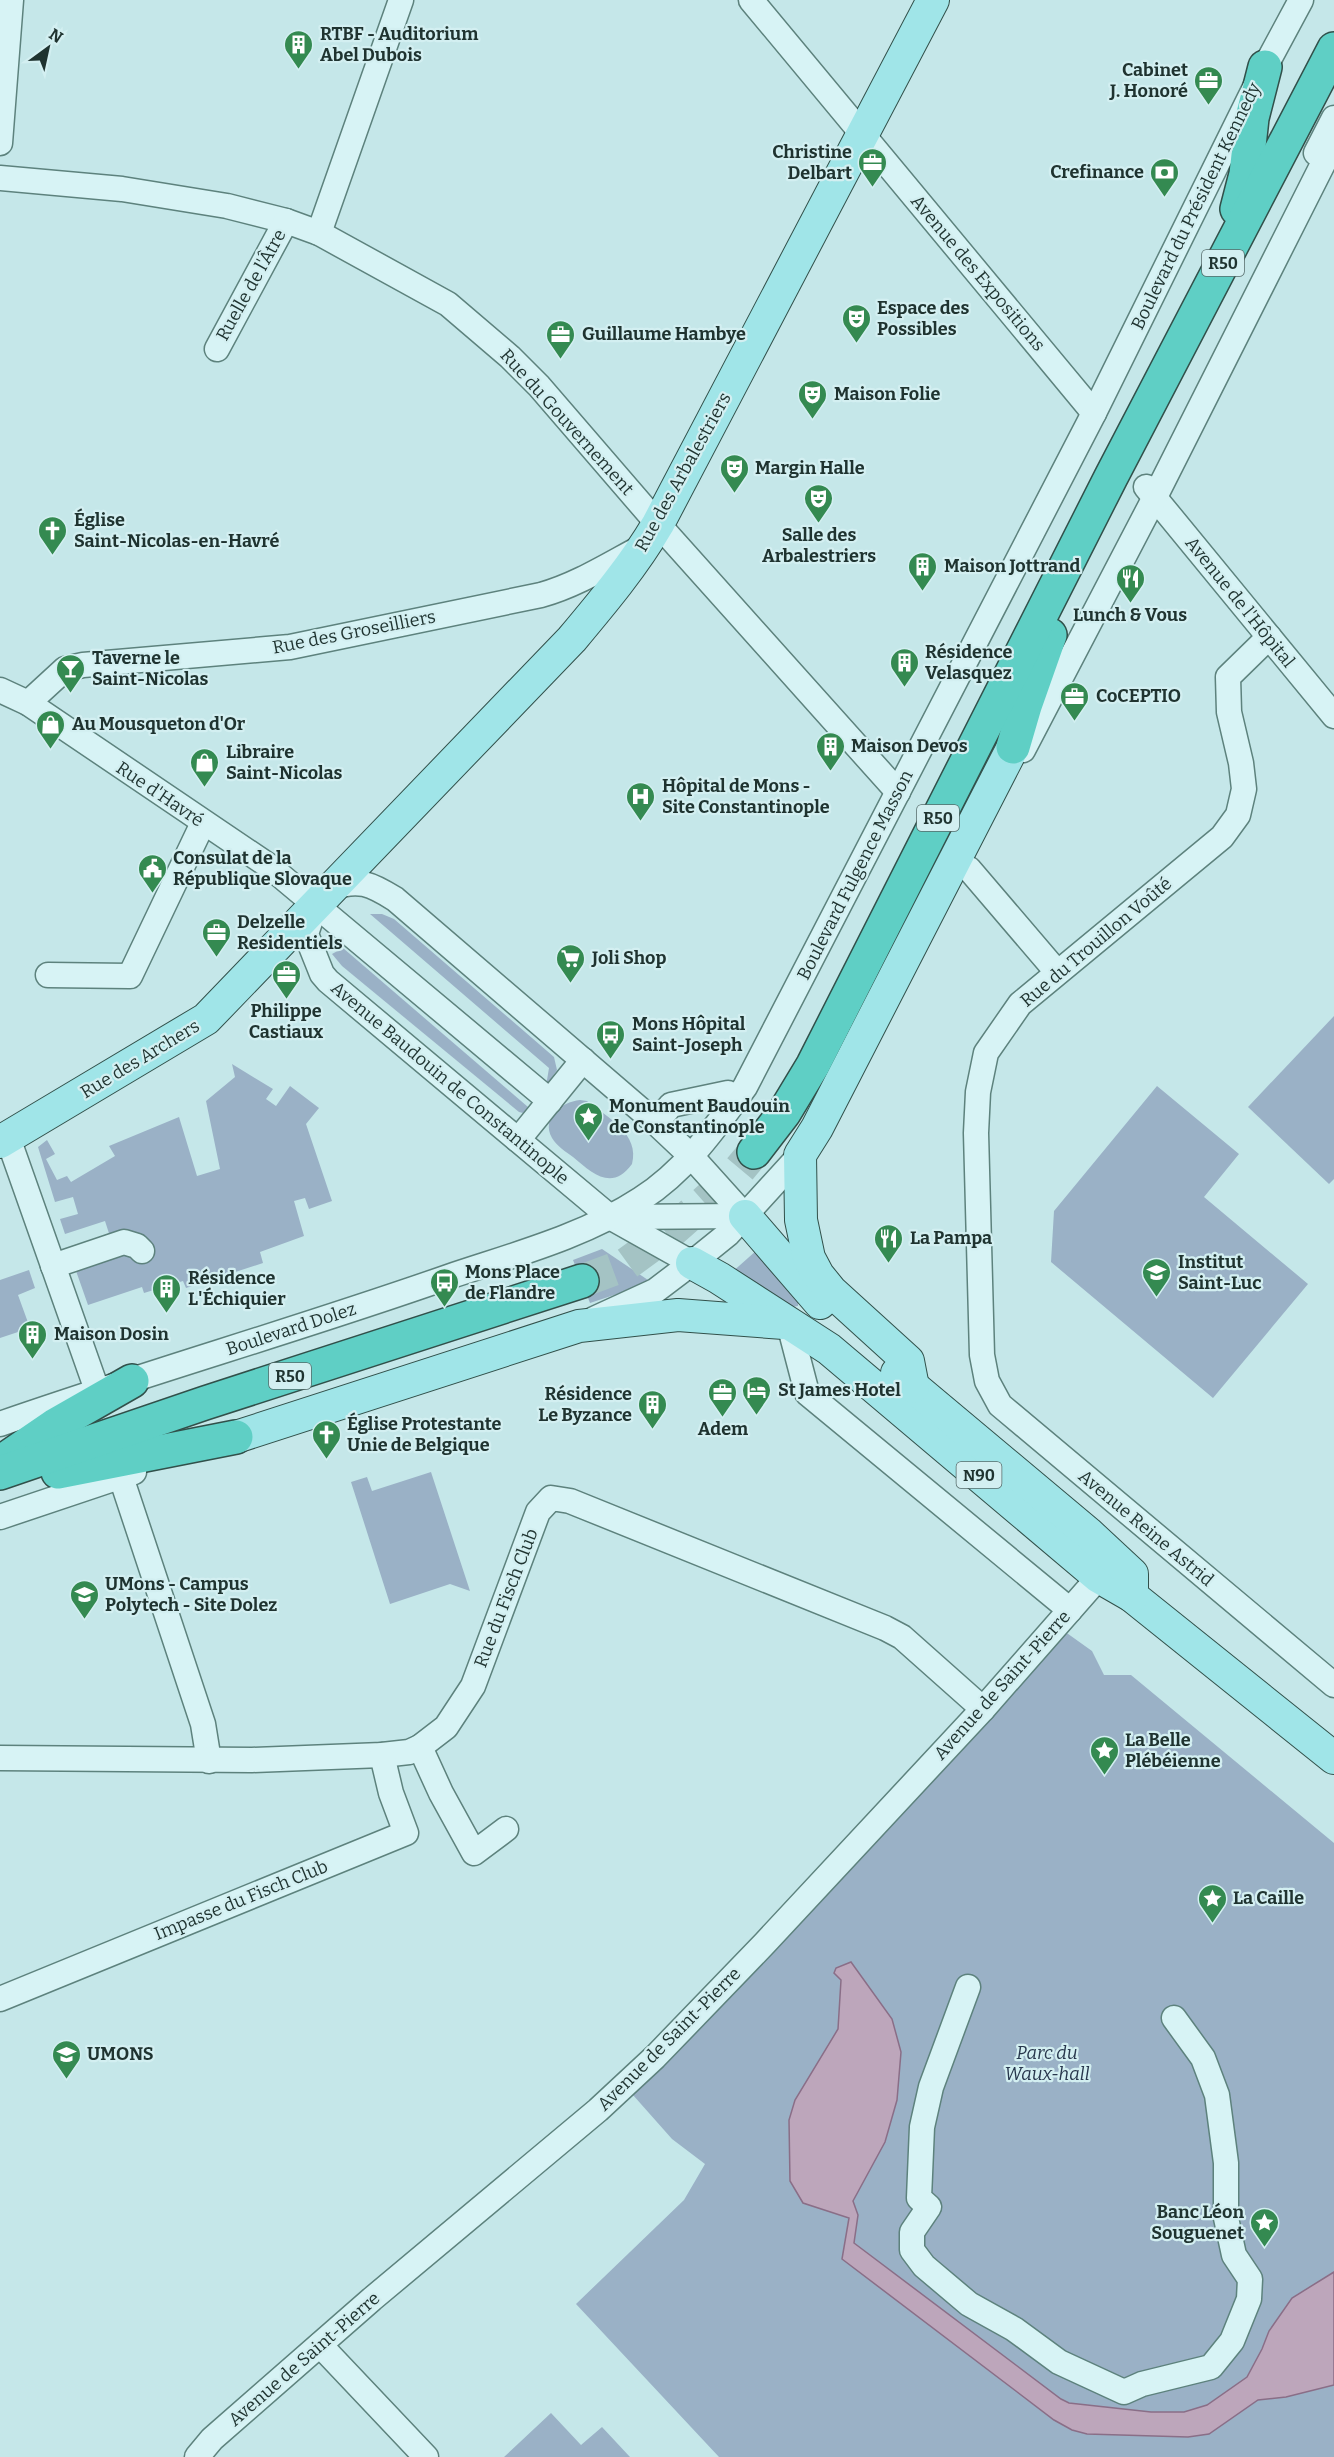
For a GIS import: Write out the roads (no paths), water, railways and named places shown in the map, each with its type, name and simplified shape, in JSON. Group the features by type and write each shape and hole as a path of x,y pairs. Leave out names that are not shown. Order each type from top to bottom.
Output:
{"highway":[{"name":"R50","path":"754,1152 784,1113 813,1065 1111,477 1334,49"},
{"path":"1212,284 1232,227 1246,174 1252,118 1265,67"},
{"path":"1293,128 1334,79"},
{"path":"1013,747 1024,706 1111,477"},
{"name":"R50","path":"0,1473 582,1281"},
{"path":"0,1462 55,1425 132,1381"},
{"path":"0,1480 43,1474 236,1437"}],"main road":[{"name":"Rue des Arbalestriers","path":"323,896 572,639 623,577 652,535 933,0"},
{"path":"913,1387 908,1361 849,1309 818,1275 809,1258 800,1211 808,1155 817,1128 960,865 1013,747"},
{"name":"Rue des Archers","path":"4,1140 206,1019 323,896"},
{"name":"N90","path":"754,1220 838,1322 1088,1533 1132,1574 1131,1596"},
{"path":"692,1263 789,1324"},
{"path":"236,1437 579,1326 678,1315 789,1324"},
{"name":"N90","path":"789,1324 829,1349 1099,1577 1131,1596 1334,1758"}],"street":[{"path":"0,142 11,0"},
{"path":"319,233 401,0"},
{"name":"Avenue des Expositions","path":"751,0 1094,413"},
{"name":"Boulevard du Président Kennedy","path":"1094,413 1265,67 1301,0"},
{"path":"1057,972 960,865 1005,784 1334,118"},
{"path":"1005,784 1013,747 1334,142"},
{"name":"Rue du Gouvernement","path":"0,178 122,189 227,206 286,221 319,233 448,304 538,386 652,535 898,792"},
{"name":"Ruelle de l'Âtre","path":"217,349 286,221"},
{"name":"Boulevard Fulgence Masson","path":"610,1217 642,1199 698,1148 746,1087 1094,413"},
{"name":"Avenue de l'Hôpital","path":"1150,492 1334,716"},
{"name":"Rue des Groseilliers","path":"28,703 65,669 83,665 290,647 541,595 584,578 652,535"},
{"name":"Rue du Trouillon Voûté","path":"982,1355 976,1180 978,1092 986,1053 1020,1005 1222,837 1238,815 1244,789 1241,763 1229,712 1228,677 1269,638"},
{"name":"Rue d'Havré","path":"0,690 28,703 202,823 269,866 323,896 550,1101"},
{"path":"48,975 130,976 202,823"},
{"path":"323,896 346,883 359,882 395,899 650,1118 698,1148 754,1220"},
{"name":"Avenue Baudouin de Constantinople","path":"323,896 306,934 322,974 610,1217 692,1263"},
{"path":"518,1140 583,1060"},
{"path":"650,1118 671,1105 728,1094 736,1099"},
{"path":"4,1140 53,1266 97,1390"},
{"path":"579,1326 655,1291 728,1234 754,1220 808,1155"},
{"path":"610,1217 754,1220"},
{"name":"Boulevard Dolez","path":"0,1424 97,1390 132,1381 381,1300 581,1230 610,1217"},
{"path":"53,1266 124,1242 137,1246 142,1251"},
{"path":"789,1324 807,1393 1070,1610"},
{"name":"Avenue Reine Astrid","path":"982,1355 987,1381 1000,1405 1334,1685"},
{"path":"0,1517 236,1437"},
{"path":"121,1477 203,1724 208,1761"},
{"name":"Rue du Fisch Club","path":"0,1758 129,1758 208,1761 382,1755 409,1752 420,1747 446,1727 472,1686 538,1512 551,1498 570,1501 885,1628 902,1637 982,1709"},
{"name":"Avenue de Saint-Pierre","path":"197,2457 212,2439 320,2345 625,2086 765,1943 982,1709 1099,1577"},
{"path":"420,1747 441,1793 474,1853 506,1829"},
{"name":"Impasse du Fisch Club","path":"0,1999 406,1833 391,1793 382,1755"},
{"path":"968,1987 952,2034 937,2067 922,2127 919,2198 929,2207 912,2232 912,2250 924,2266 969,2304 1014,2329 1059,2362 1124,2392 1142,2384 1211,2367 1232,2341 1249,2299 1251,2278 1234,2255 1226,2218 1226,2163 1217,2095 1203,2058 1174,2019"},
{"path":"320,2345 426,2457"}],"tunnel":[{"path":"582,1281 625,1265 673,1230 734,1176 754,1152"}],"place":[{"name":"RTBF - Auditorium Abel Dubois","path":"299,70"},
{"name":"Cabinet J. Honoré","path":"1209,106"},
{"name":"Christine Delbart","path":"873,188"},
{"name":"Crefinance","path":"1165,198"},
{"name":"Espace des Possibles","path":"856,344"},
{"name":"Guillaume Hambye","path":"561,360"},
{"name":"Maison Folie","path":"813,420"},
{"name":"Margin Halle","path":"734,494"},
{"name":"Salle des Arbalestriers","path":"819,524"},
{"name":"Église Saint-Nicolas-en-Havré","path":"53,556"},
{"name":"Maison Jottrand","path":"923,592"},
{"name":"Lunch & Vous","path":"1130,604"},
{"name":"Résidence Velasquez","path":"904,688"},
{"name":"Taverne le Saint-Nicolas","path":"71,694"},
{"name":"CoCEPTIO","path":"1075,722"},
{"name":"Au Mousqueton d'Or","path":"51,750"},
{"name":"Maison Devos","path":"830,772"},
{"name":"Libraire Saint-Nicolas","path":"205,788"},
{"name":"Hôpital de Mons - Site Constantinople","path":"641,822"},
{"name":"Consulat de la République Slovaque","path":"152,894"},
{"name":"Delzelle Residentiels","path":"216,958"},
{"name":"Joli Shop","path":"571,984"},
{"name":"Philippe Castiaux","path":"286,1000"},
{"name":"Mons Hôpital Saint-Joseph","path":"611,1060"},
{"name":"Monument Baudouin de Constantinople","path":"588,1142"},
{"name":"La Pampa","path":"889,1264"},
{"name":"Institut Saint-Luc","path":"1157,1298"},
{"name":"Mons Place de Flandre","path":"444,1308"},
{"name":"Résidence L'Échiquier","path":"167,1314"},
{"name":"Maison Dosin","path":"33,1360"},
{"name":"St James Hotel","path":"757,1416"},
{"name":"Adem","path":"723,1418"},
{"name":"Résidence Le Byzance","path":"653,1430"},
{"name":"Église Protestante Unie de Belgique","path":"326,1460"},
{"name":"UMons - Campus Polytech - Site Dolez","path":"84,1620"},
{"name":"La Belle Plébéienne","path":"1104,1776"},
{"name":"La Caille","path":"1212,1924"},
{"name":"UMONS","path":"66,2080"},
{"name":"Banc Léon Souguenet","path":"1265,2248"}],"park label":[{"name":"Parc du Waux-hall","path":"1047,2063"}]}
